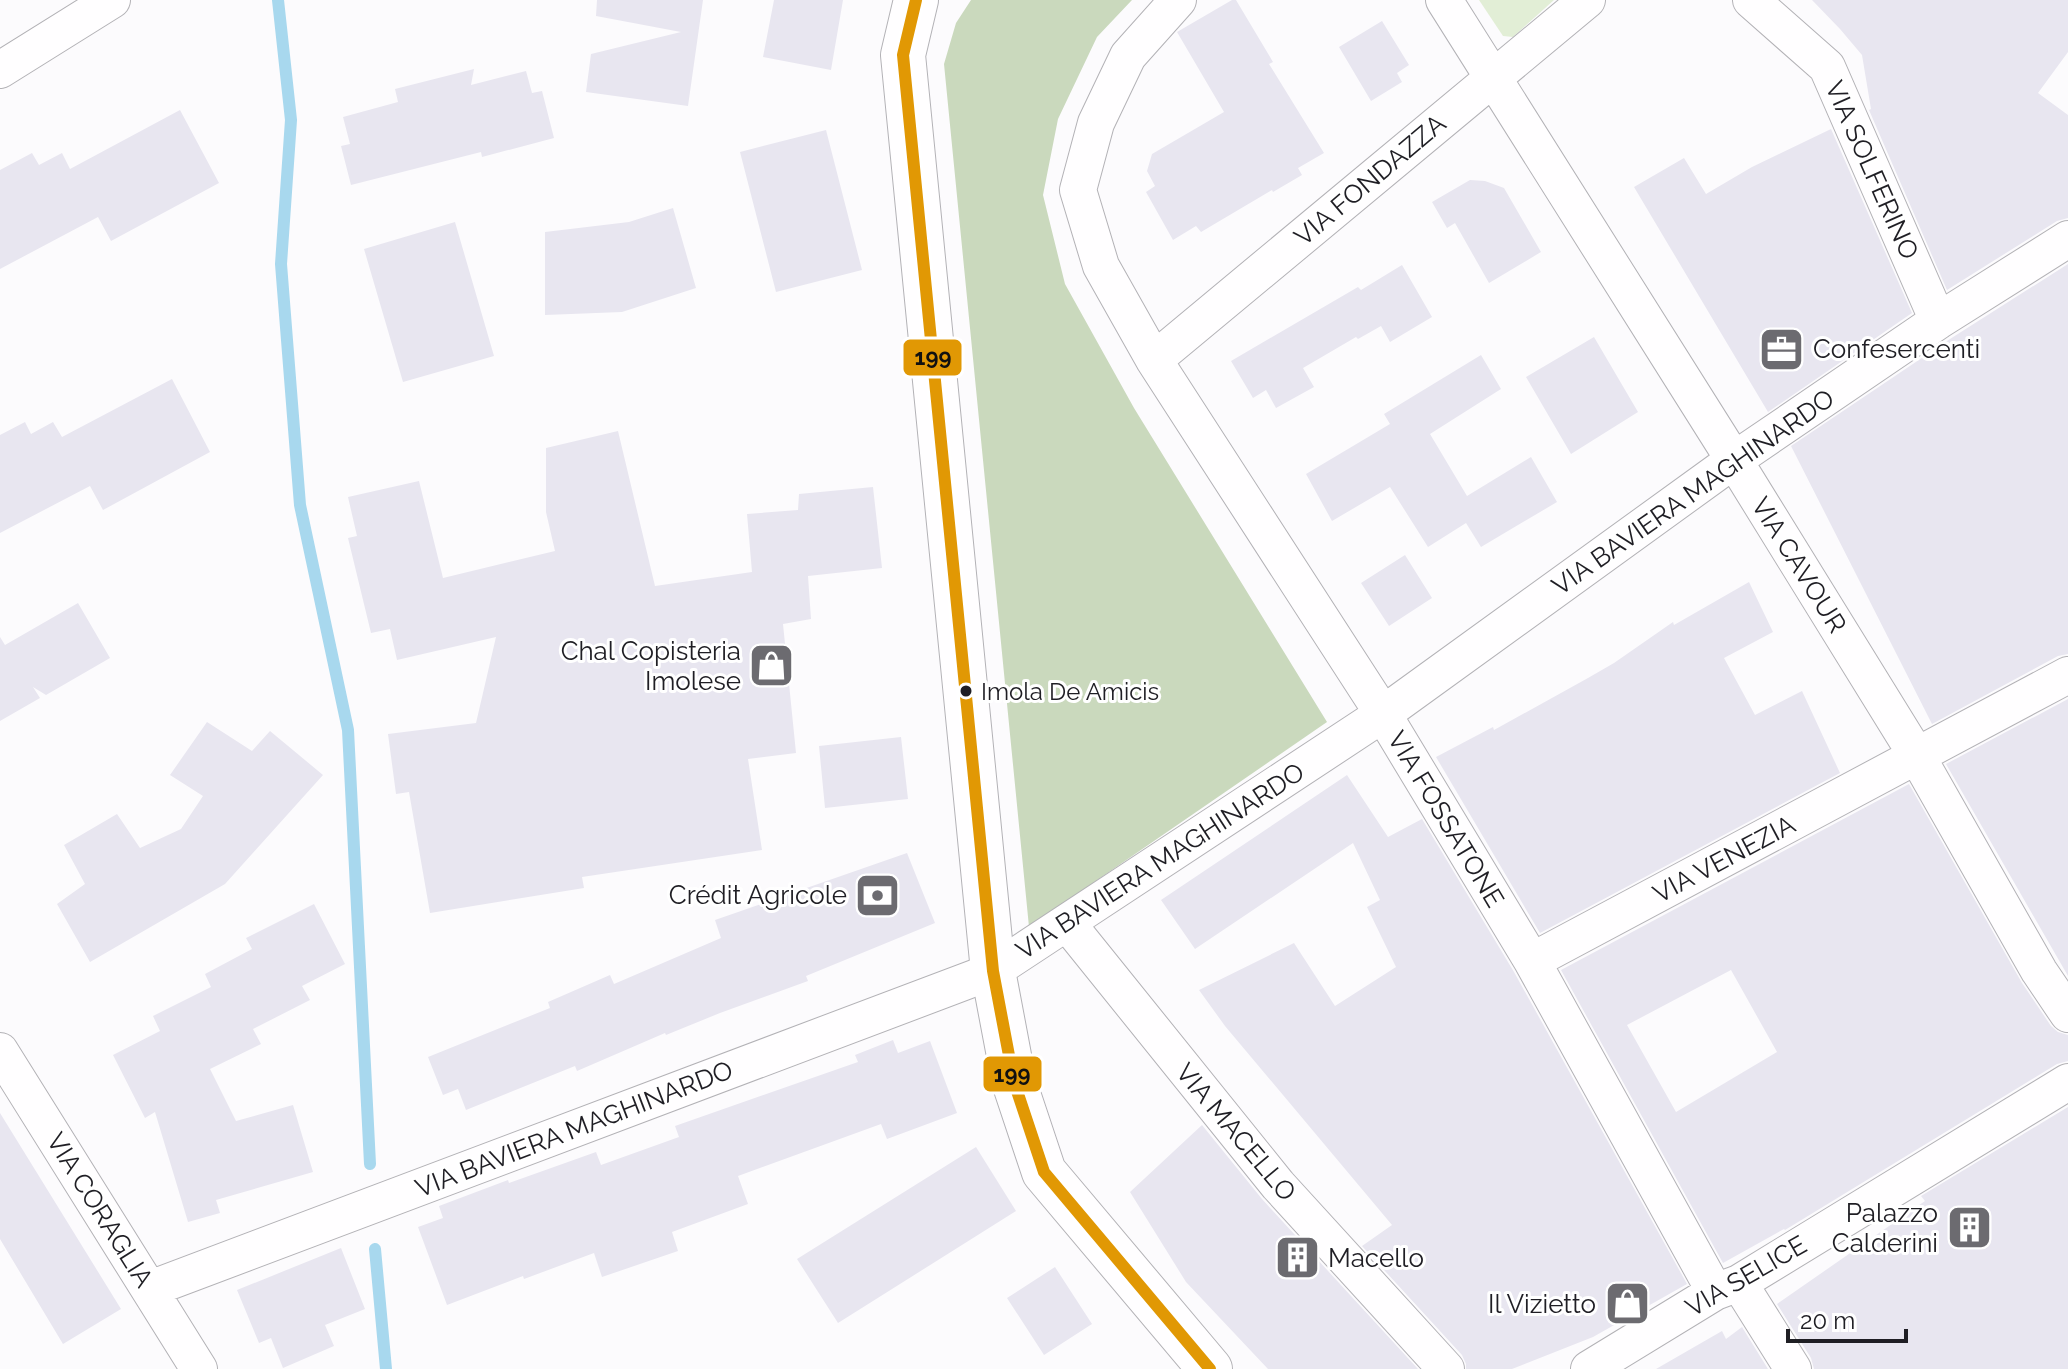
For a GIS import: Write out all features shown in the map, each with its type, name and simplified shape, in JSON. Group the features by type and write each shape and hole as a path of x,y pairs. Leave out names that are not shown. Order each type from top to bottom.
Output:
{"street":[{"path":"0,70 112,0"},
{"path":"916,0 903,55 993,971 1014,1082 1044,1172 1210,1369"},
{"name":"VIA FOSSATONE","path":"1178,0 1128,56 1096,123 1078,190 1101,266 1154,360 1383,714 1727,1287 1793,1369"},
{"name":"VIA CAVOUR","path":"1444,0 1917,756 2039,971 2068,1014"},
{"name":"VIA FONDAZZA","path":"1154,360 1587,0"},
{"name":"VIA SOLFERINO","path":"1751,0 1827,67 1938,321"},
{"name":"VIA BAVIERA MAGHINARDO","path":"150,1289 993,971 1383,714 1734,460 1938,321 2068,239"},
{"name":"VIA VENEZIA","path":"1532,961 2068,675"},
{"name":"VIA MACELLO","path":"1067,923 1278,1185 1446,1369"},
{"name":"VIA CORAGLIA","path":"0,1051 199,1369"},
{"name":"VIA SELICE","path":"1589,1369 2068,1082"}],"green space":[{"path":"971,0 1132,0 1097,37 1058,119 1043,195 1065,284 1134,408 1327,722 1029,927 944,64 956,23"},
{"path":"1479,0 1554,0 1513,37 1503,36"}],"building":[{"path":"597,0 703,0 688,106 586,92 591,54 681,32 596,16"},
{"path":"774,0 843,0 831,70 763,57"},
{"path":"1236,0 1273,62 1269,64 1324,153 1298,168 1302,175 1273,192 1201,232 1196,226 1173,240 1146,192 1155,186 1147,171 1152,154 1224,112 1177,32"},
{"path":"1812,0 2068,0 2068,52 2038,93 2068,115 2068,218 2057,221 1947,290 1869,110 1862,55"},
{"path":"1382,21 1409,65 1397,73 1402,82 1371,101 1339,47"},
{"path":"474,69 471,85 526,71 532,93 542,91 554,138 482,157 481,152 351,185 341,146 350,144 343,117 398,102 395,89"},
{"path":"180,110 219,183 111,241 98,217 0,269 0,170 32,153 39,165 62,153 70,169"},
{"path":"1831,129 1912,313 1768,412 1634,187 1684,158 1706,194 1752,167"},
{"path":"826,130 862,270 776,292 740,152"},
{"path":"1470,180 1485,181 1504,188 1541,252 1489,283 1455,223 1447,228 1432,202"},
{"path":"673,208 696,288 622,312 545,315 545,232 629,222"},
{"path":"455,222 494,356 403,382 364,249"},
{"path":"2068,264 2068,654 2058,656 1932,724 1791,446"},
{"path":"1402,265 1432,317 1390,342 1381,326 1358,339 1356,337 1303,368 1314,387 1276,408 1266,390 1253,398 1231,361"},
{"path":"1594,337 1638,412 1571,454 1526,377"},
{"path":"1481,355 1501,389 1430,434 1467,496 1531,457 1557,502 1481,547 1466,523 1428,547 1390,487 1332,521 1306,474 1390,424 1384,414"},
{"path":"172,379 210,452 103,510 90,486 0,533 0,435 25,422 31,434 53,422 62,437"},
{"path":"618,431 655,586 752,572 747,514 798,510 799,494 873,487 882,568 808,576 811,619 783,624 796,753 748,759 762,850 582,877 584,888 430,913 409,792 396,794 388,734 476,723 496,637 397,660 390,629 371,633 348,538 357,536 348,497 419,481 443,578 555,551 546,512 546,448"},
{"path":"1405,555 1432,598 1389,626 1361,583"},
{"path":"1749,582 1773,632 1724,658 1755,715 1802,691 1840,773 1540,933 1436,757 1493,727 1494,730 1588,678 1673,622 1674,625"},
{"path":"78,603 110,658 46,695 33,687 40,698 0,721 0,637 5,645"},
{"path":"2068,699 2068,976 1946,764"},
{"path":"207,722 252,751 270,731 323,775 225,884 90,962 57,904 85,884 64,845 117,814 140,848 181,829 203,796 170,775"},
{"path":"901,737 908,799 825,808 819,746"},
{"path":"1347,775 1388,837 1422,819 1514,972 1687,1284 1593,1337 1512,1369 1466,1369 1462,1355 1362,1246 1392,1225 1225,1026 1199,990 1294,943 1335,1006 1396,967 1367,907 1380,900 1353,843 1195,949 1161,900"},
{"path":"1909,784 2022,983 2051,1026 2068,1035 2068,1061 2057,1064 1785,1230 1723,1263 1561,970","holes":["1731,970 1777,1052 1676,1112 1627,1025"]},
{"path":"907,853 935,923 806,976 808,981 665,1033 577,1071 575,1066 466,1110 458,1089 443,1095 428,1057 550,1008 548,1002 610,975 614,984 721,938 715,920"},
{"path":"314,904 345,964 302,986 310,1000 253,1029 261,1044 210,1069 236,1121 293,1105 313,1172 216,1200 220,1213 188,1222 155,1112 145,1118 113,1055 160,1031 153,1016 211,987 205,974 252,949 246,938"},
{"path":"893,1040 898,1053 930,1041 957,1113 887,1139 881,1124 738,1176 748,1204 672,1232 678,1251 602,1277 594,1253 447,1305 418,1227 443,1218 439,1206 596,1152 601,1165 679,1137 675,1126 858,1062 855,1055"},
{"name":"Palazzo Calderini","path":"2068,1107 2068,1369 1814,1369 1811,1358 1777,1304 1925,1201 1921,1196"},
{"path":"0,1113 121,1309 63,1344 0,1239"},
{"name":"Macello","path":"1202,1125 1262,1199 1418,1369 1268,1369 1186,1282 1130,1192"},
{"path":"976,1147 1016,1211 838,1323 797,1259"},
{"path":"341,1248 365,1309 325,1325 334,1346 283,1368 271,1338 259,1343 237,1290"},
{"path":"1055,1267 1092,1324 1044,1355 1007,1298"},
{"path":"1742,1327 1768,1369 1656,1369 1722,1331 1726,1339"}],"waterway":[{"path":"278,0 291,120 281,264 300,505 348,730 370,1164"},
{"path":"375,1249 386,1369"}],"transit line":[{"name":"199","path":"916,0 903,55 993,971 1014,1082 1044,1172 1210,1369"}],"place":[{"name":"Confesercenti","path":"1782,349"},
{"name":"Chal Copisteria Imolese","path":"772,666"},
{"name":"Imola De Amicis","path":"966,691"},
{"name":"Crédit Agricole","path":"878,895"},
{"name":"Palazzo Calderini","path":"1969,1228"},
{"name":"Macello","path":"1297,1258"},
{"name":"Il Vizietto","path":"1627,1304"}]}
